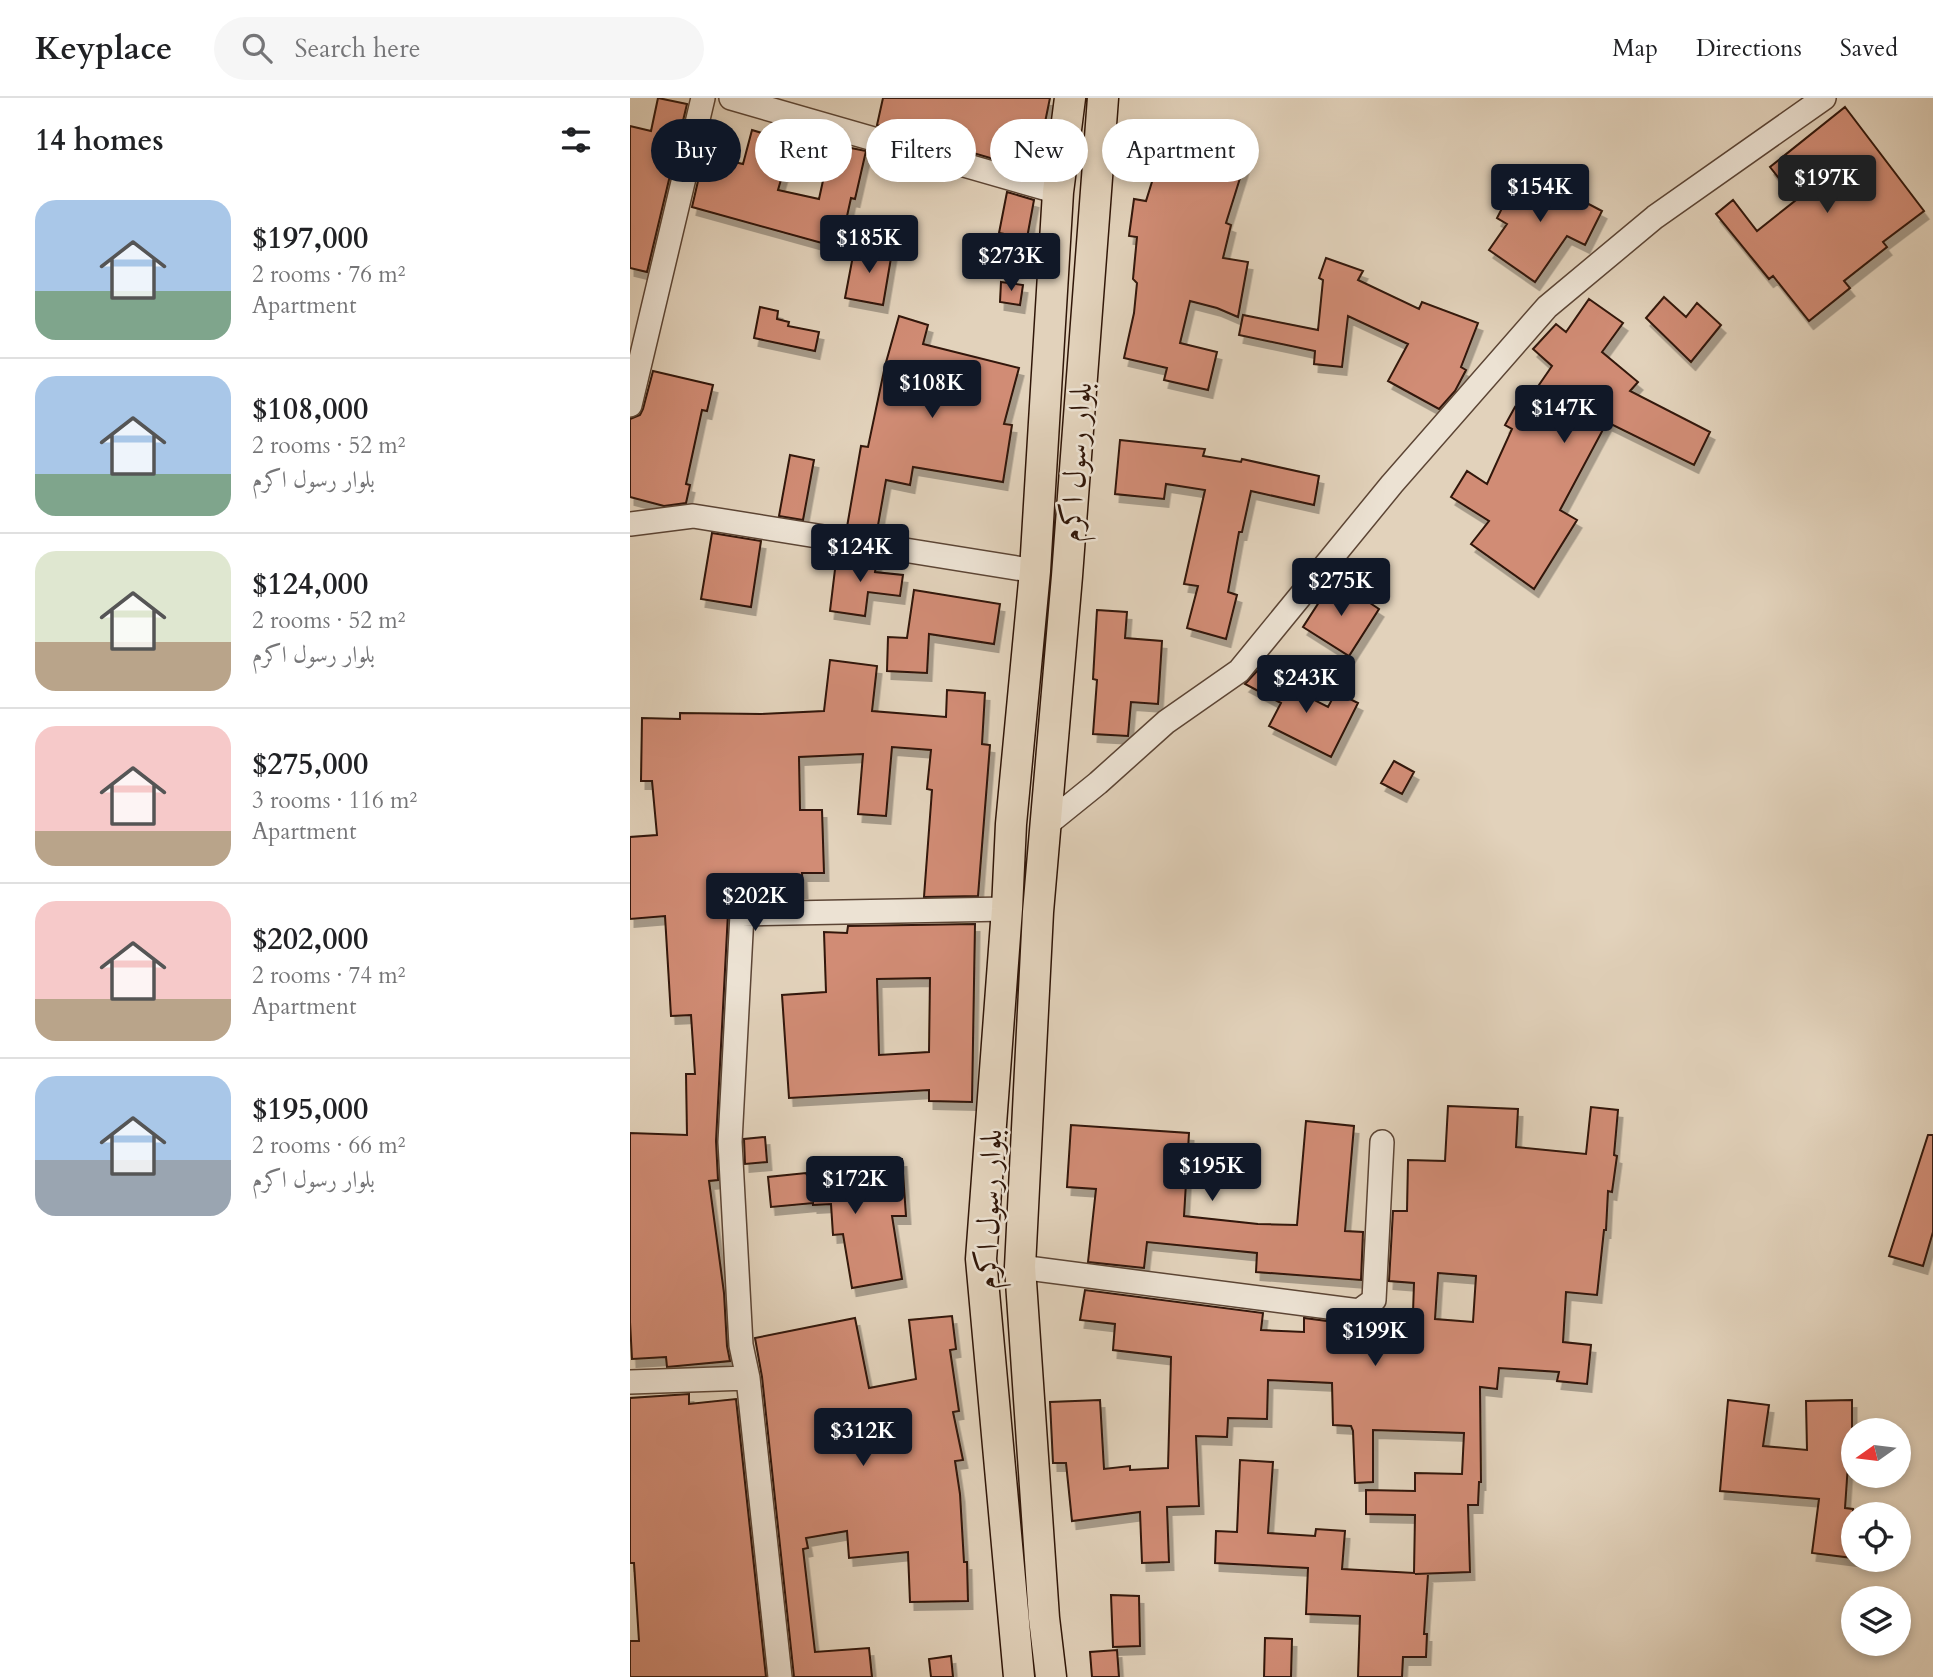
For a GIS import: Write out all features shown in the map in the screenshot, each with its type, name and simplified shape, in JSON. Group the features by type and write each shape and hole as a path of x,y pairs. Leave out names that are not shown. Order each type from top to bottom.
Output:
{"main road":[{"name":"بلوار رسول اکرم","path":"1019,1677 981,1259 1011,824 1035,571 1058,192 1070,98"},
{"name":"بلوار رسول اکرم","path":"1051,1677 1043,1604 1020,1267 1038,912 1103,98"},
{"path":"1011,824 1046,825"}],"street":[{"path":"630,405 703,98"},
{"path":"731,98 1058,192"},
{"path":"1046,825 1166,722 1239,671 1392,484 1547,307 1655,217 1824,98"},
{"path":"630,524 693,516 1035,571"},
{"path":"780,1677 748,1378 741,1345 730,1142 742,914 1007,909"},
{"path":"1020,1267 1359,1311 1374,1300 1382,1142"},
{"path":"630,1382 748,1378"}],"building":[{"path":"658,98 687,104 683,119 654,119"},
{"path":"883,98 1050,98 1046,119 990,119 990,158 976,154 976,119 878,119"},
{"path":"1845,107 1924,211 1883,242 1887,247 1844,281 1850,288 1809,321 1773,276 1769,279 1716,214 1733,200 1757,231 1796,200 1770,167"},
{"path":"630,126 651,131 651,182 668,182 647,272 630,268"},
{"path":"752,130 755,131 755,182 780,182 778,190 819,199 823,182 852,182 852,148 866,151 855,199 851,198 840,248 692,207 698,182 741,182"},
{"path":"1522,169 1602,211 1585,245 1567,236 1535,282 1489,250 1507,224 1497,218"},
{"path":"1152,182 1239,182 1226,223 1231,225 1223,258 1248,262 1238,317 1190,301 1180,343 1217,352 1208,390 1164,380 1167,368 1124,358 1134,313 1137,283 1133,279 1137,237 1129,236 1134,199 1146,201"},
{"path":"1007,192 1034,200 1027,238 999,233"},
{"path":"855,245 892,252 883,305 845,298"},
{"path":"1326,258 1363,271 1358,280 1419,309 1422,302 1478,323 1461,367 1466,370 1455,391 1439,409 1388,381 1408,344 1348,316 1342,367 1314,364 1315,351 1239,335 1243,315 1318,330 1323,280 1319,278"},
{"path":"1001,282 1023,285 1020,305 1000,302"},
{"path":"1664,297 1686,317 1697,303 1721,325 1691,362 1646,318"},
{"path":"1589,299 1623,323 1602,352 1638,382 1630,391 1710,432 1694,465 1607,422 1560,510 1577,520 1534,589 1471,544 1489,521 1451,497 1467,471 1487,484 1512,429 1505,425 1515,407 1521,411 1552,366 1533,349 1556,324 1566,332"},
{"path":"760,307 778,311 777,319 789,322 788,326 819,332 815,351 754,338"},
{"path":"899,316 928,325 923,344 1019,368 1004,424 1012,425 1003,482 913,467 910,485 886,480 877,531 847,527 861,446 868,447 885,366"},
{"path":"653,371 713,385 707,411 702,410 686,484 690,485 686,503 664,506 630,497 630,419 640,415 643,409"},
{"path":"1120,440 1205,449 1203,456 1241,462 1242,459 1319,476 1314,505 1251,491 1242,532 1239,532 1228,592 1237,595 1226,639 1187,628 1198,586 1184,584 1205,490 1166,484 1164,499 1115,494"},
{"path":"790,455 814,460 803,520 779,516"},
{"path":"712,533 761,541 751,607 701,599"},
{"path":"837,553 877,560 875,572 903,575 900,596 868,592 865,616 830,611"},
{"path":"1334,579 1379,609 1349,656 1303,627"},
{"path":"914,590 1000,604 994,644 929,634 927,673 887,671 888,637 907,638"},
{"path":"1097,610 1127,612 1125,638 1162,641 1158,704 1131,702 1128,736 1093,734 1097,680 1093,679"},
{"path":"830,660 877,666 872,711 946,717 947,690 985,693 982,744 990,745 978,896 924,897 932,790 927,789 931,750 892,747 886,816 858,814 863,754 799,757 800,810 822,810 824,873 802,873 803,890 734,892 735,902 728,913 716,1141 718,1180 709,1181 730,1361 667,1367 666,1357 632,1359 630,1133 687,1135 686,1074 695,1074 691,1015 671,1016 665,916 630,919 630,837 657,835 652,781 641,781 642,718 680,719 680,713 761,714 824,711"},
{"path":"1257,671 1328,707 1336,692 1358,703 1331,757 1269,726 1281,703 1245,684"},
{"path":"1394,761 1414,772 1402,794 1381,783"},
{"path":"975,924 972,1102 929,1101 929,1090 789,1098 782,995 826,992 824,932 847,933 848,926","holes":["930,978 929,1052 879,1055 877,979"]},
{"path":"1448,1106 1518,1109 1516,1147 1586,1154 1591,1107 1618,1110 1614,1155 1617,1156 1612,1192 1608,1191 1606,1230 1597,1295 1566,1292 1563,1342 1591,1345 1587,1384 1557,1381 1559,1372 1499,1368 1497,1389 1480,1387 1481,1482 1478,1505 1468,1505 1470,1572 1415,1574 1428,1574 1424,1634 1427,1634 1426,1657 1403,1657 1402,1677 1358,1677 1360,1616 1306,1614 1308,1568 1215,1563 1216,1531 1237,1532 1240,1460 1273,1462 1268,1533 1315,1536 1316,1529 1345,1531 1342,1569 1414,1573 1415,1515 1366,1514 1366,1490 1415,1491 1415,1473 1462,1474 1464,1433 1373,1430 1373,1482 1355,1483 1353,1431 1351,1426 1333,1425 1332,1383 1268,1380 1267,1419 1228,1418 1227,1437 1196,1436 1199,1506 1167,1507 1169,1562 1142,1563 1140,1512 1072,1521 1066,1463 1053,1463 1050,1402 1100,1400 1104,1469 1130,1466 1130,1470 1168,1468 1171,1357 1113,1350 1115,1324 1080,1320 1085,1290 1263,1313 1261,1330 1304,1332 1304,1318 1357,1325 1380,1313 1413,1313 1414,1283 1389,1281 1393,1211 1407,1211 1408,1160 1445,1161","holes":["1438,1273 1476,1276 1473,1322 1435,1319"]},
{"path":"1306,1121 1354,1126 1345,1231 1363,1232 1361,1280 1256,1272 1257,1253 1147,1242 1144,1268 1088,1262 1096,1189 1067,1187 1071,1125 1189,1133 1184,1216 1297,1225"},
{"path":"1928,1135 1933,1135 1933,1232 1923,1266 1889,1256"},
{"path":"765,1137 767,1162 745,1164 744,1139"},
{"path":"902,1159 906,1216 892,1216 902,1279 852,1288 843,1234 833,1235 831,1204 771,1207 768,1177 806,1173 843,1173 843,1179 885,1176 884,1160"},
{"path":"952,1316 956,1349 950,1350 959,1411 953,1412 963,1460 955,1461 964,1562 967,1562 968,1601 910,1602 908,1552 849,1558 847,1531 806,1538 808,1548 803,1549 815,1652 869,1648 872,1677 794,1677 762,1377 755,1338 855,1318 869,1388 916,1379 909,1320"},
{"path":"689,1394 689,1404 736,1399 766,1677 630,1677 630,1641 639,1641 634,1563 630,1563 630,1398"},
{"path":"1728,1400 1769,1405 1763,1446 1807,1450 1806,1401 1852,1400 1852,1418 1841,1418 1841,1488 1846,1488 1845,1502 1841,1502 1841,1557 1812,1553 1819,1499 1720,1491"},
{"path":"1111,1595 1139,1596 1140,1646 1113,1647"},
{"path":"1265,1638 1292,1639 1291,1677 1264,1677"},
{"path":"1117,1650 1119,1677 1092,1677 1090,1652"},
{"path":"951,1656 953,1677 931,1677 929,1659"}]}
